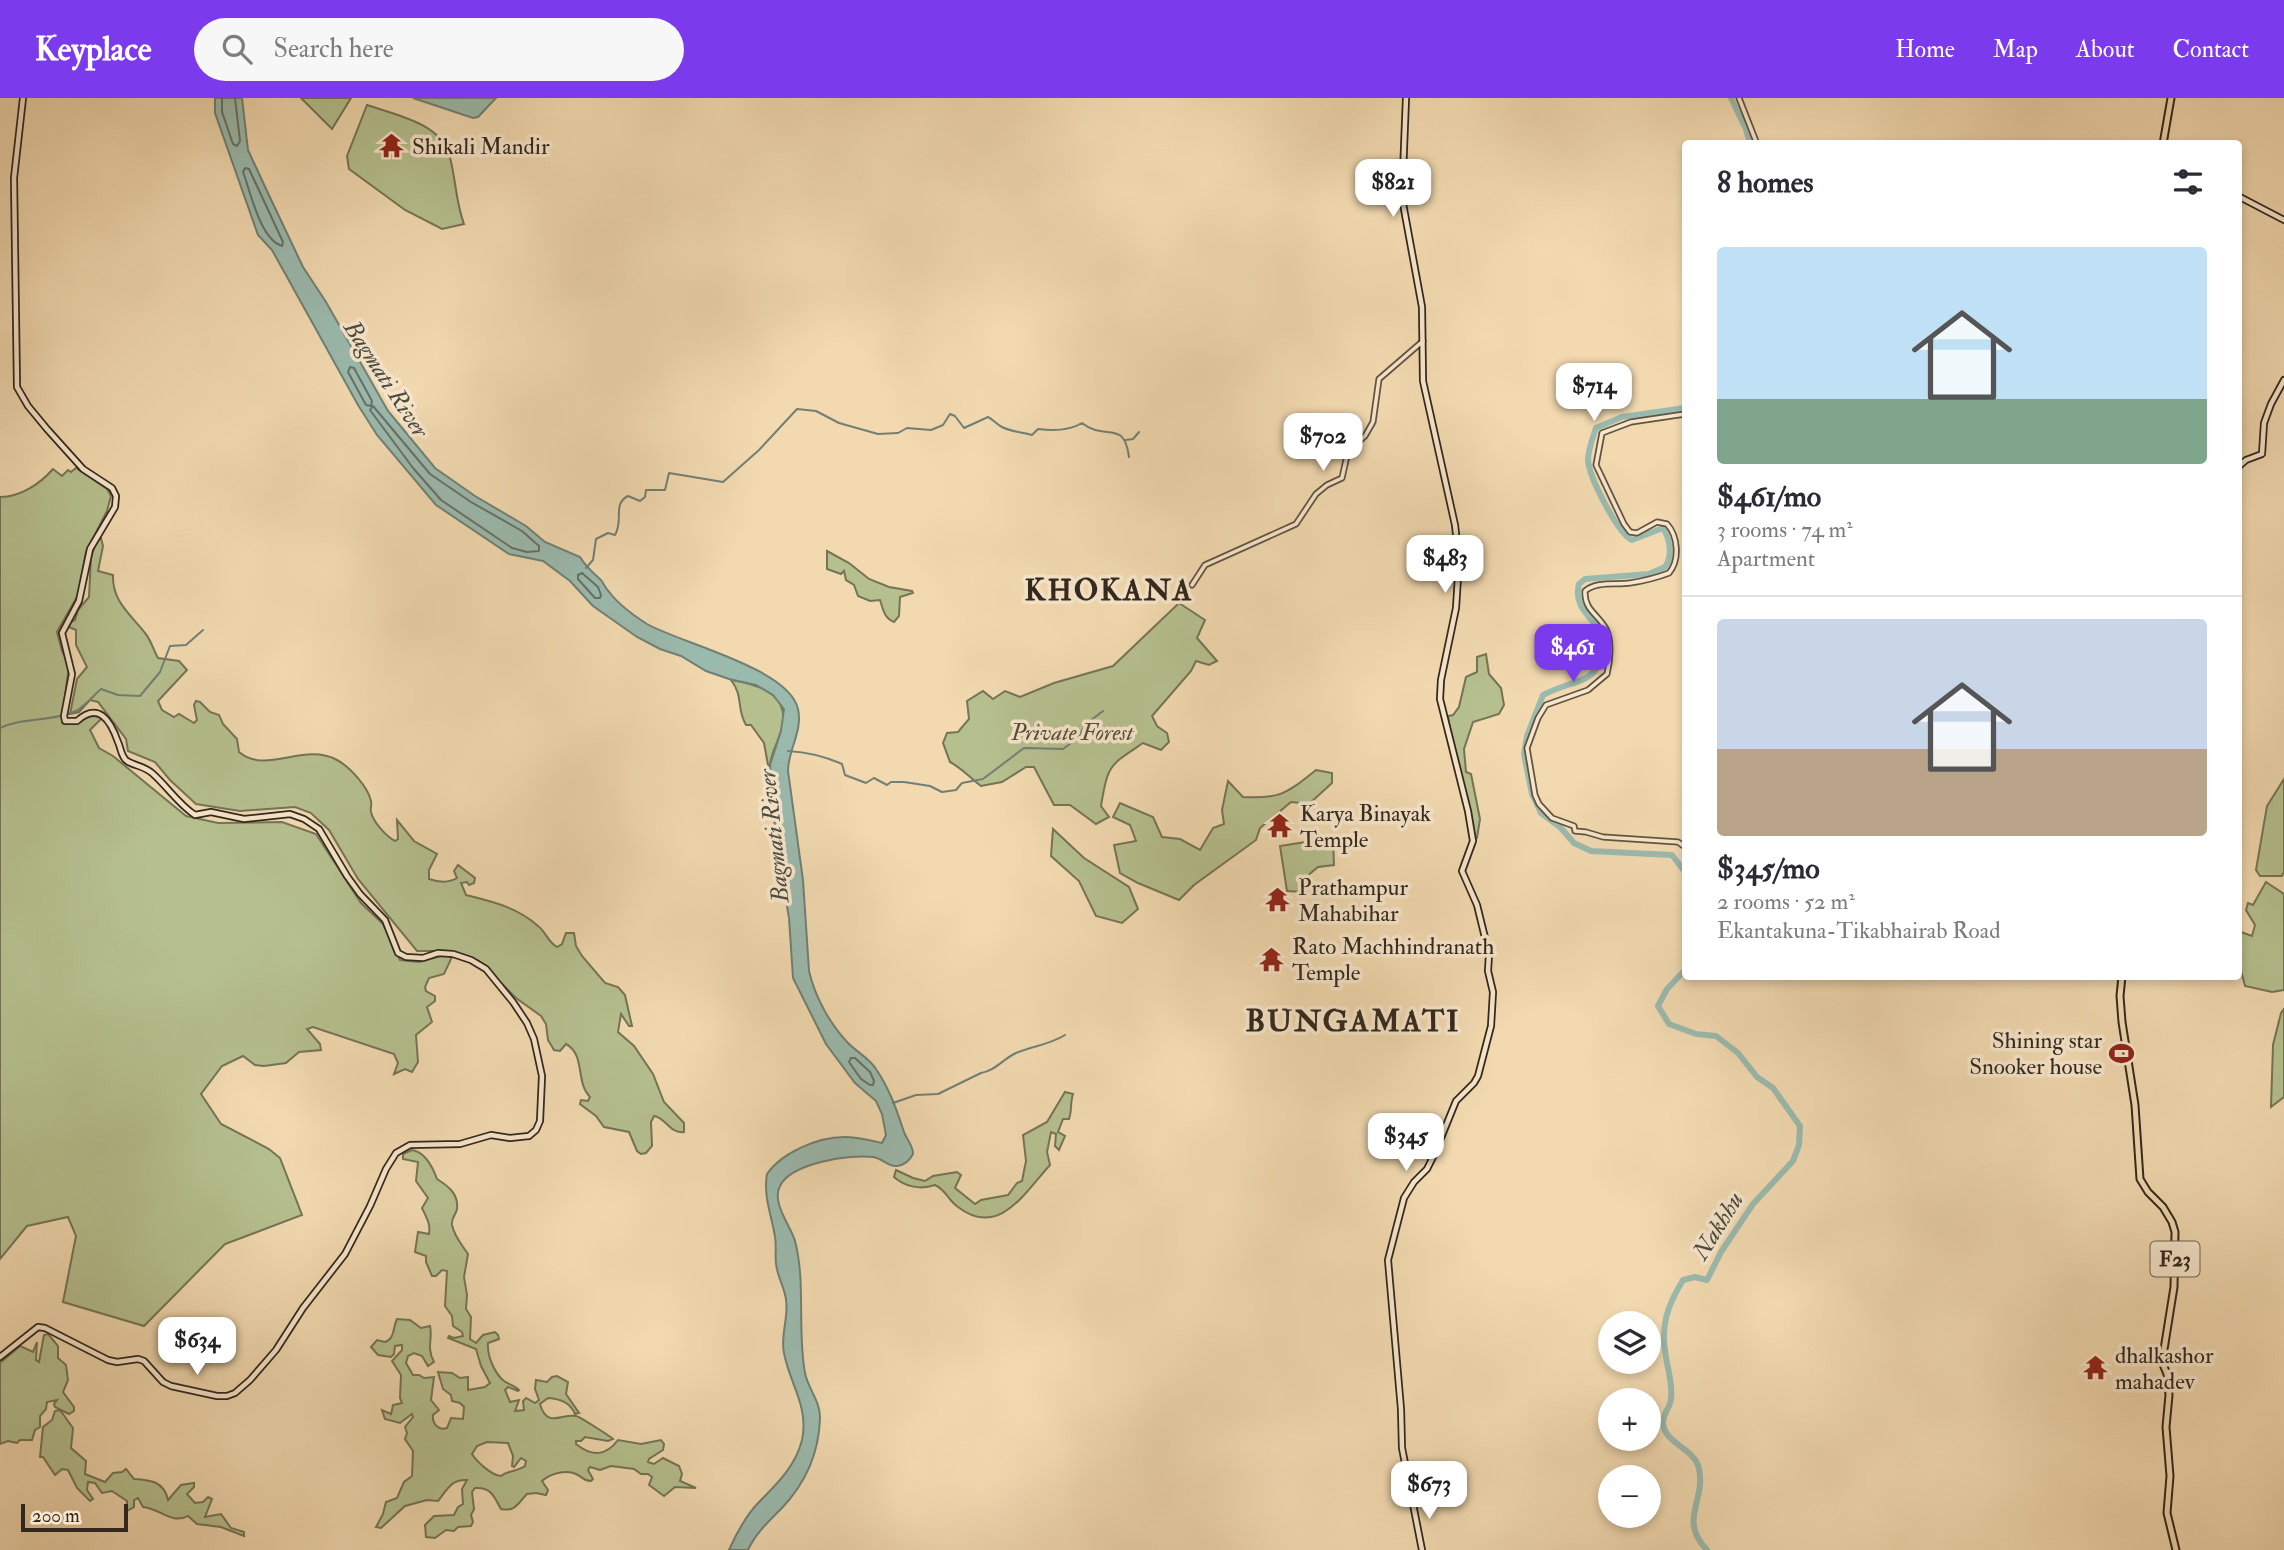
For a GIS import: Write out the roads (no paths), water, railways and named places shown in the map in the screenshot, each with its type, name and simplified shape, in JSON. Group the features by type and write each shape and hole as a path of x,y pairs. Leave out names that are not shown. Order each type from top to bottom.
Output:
{"main road":[{"path":"0,1357 38,1328 45,1328 108,1360 117,1362 138,1359 163,1382 172,1386 218,1396 235,1393 276,1350 308,1301 345,1254 396,1153 410,1145 460,1144 491,1135 510,1138 529,1136 536,1130 541,1115 542,1076 534,1039 527,1023 486,969 462,956 444,953 423,958 406,957 398,953 385,919 354,885 319,829 290,814 244,819 211,812 195,815 184,808 144,766 128,762 101,714 87,712 77,721 65,721 72,674 62,633 79,601 90,549 117,499 113,489 83,469 47,429 17,387 14,178 23,98"},
{"path":"1406,98 1402,198 1419,284 1423,381 1458,544 1456,608 1441,680 1440,699 1471,825 1473,841 1462,871 1477,905 1487,946 1488,971 1494,1001 1491,1026 1478,1076 1456,1101 1427,1169 1414,1182 1404,1198 1388,1260 1402,1448 1422,1550"},
{"path":"2164,140 2171,98"},
{"path":"2242,198 2284,220"},
{"path":"2242,464 2262,454 2264,423 2284,380"},
{"name":"F23","path":"2122,980 2122,1022 2135,1105 2140,1179 2163,1207 2175,1232 2174,1287 2162,1362 2167,1374 2169,1395 2166,1427 2170,1476 2167,1513 2176,1550"}],"street":[{"path":"1739,98 1755,140"},
{"path":"1192,585 1205,565 1296,524 1316,494 1342,478 1348,451 1364,436 1373,422 1379,379 1423,341"},
{"path":"1682,414 1631,422 1602,433 1596,465 1624,524 1633,533 1641,532 1657,522 1667,524 1674,535 1676,558 1669,573 1660,577 1630,583 1595,585 1585,591 1588,608 1607,630 1608,668 1601,681 1588,690 1546,705 1527,749 1535,795 1552,818 1574,826 1575,831 1604,837 1678,842 1682,845"}],"water":[{"path":"215,98 242,98 248,150 303,267 388,411 435,468 475,496 526,526 545,542 580,557 618,602 642,621 755,669 790,694 798,709 799,725 788,771 803,880 809,971 819,1000 835,1027 881,1076 913,1154 907,1162 897,1166 863,1156 822,1162 796,1171 780,1186 778,1200 793,1235 798,1257 803,1356 807,1379 819,1412 819,1431 814,1456 798,1489 758,1533 748,1550 729,1550 751,1512 791,1466 802,1440 803,1428 801,1406 783,1347 787,1306 776,1265 776,1241 766,1191 767,1174 781,1159 812,1143 844,1137 882,1143 886,1135 876,1101 855,1083 826,1044 793,978 789,918 776,841 770,765 781,731 784,709 773,695 756,685 706,671 681,656 637,637 593,606 570,581 543,561 509,554 436,505 377,435 272,250 258,235 215,113"},
{"path":"413,98 496,98 478,117 473,118"}],"waterway":[{"name":"Nakhhu","path":"1731,98 1749,140"},
{"name":"Nakhhu","path":"1682,408 1622,417 1596,428 1588,460 1593,479 1605,504 1619,527 1632,540 1663,528 1669,542 1669,558 1665,567 1649,574 1585,579 1579,584 1578,599 1601,633 1599,663 1587,677 1543,695 1527,736 1524,754 1532,794 1541,813 1560,827 1574,843 1591,851 1672,855 1682,868"},
{"path":"586,568 593,560 596,539 608,533 615,535 623,499 628,496 640,501 645,497 646,490 665,490 669,473 723,482 759,450 797,409 816,411 839,423 878,434 898,433 907,428 931,430 943,425 950,414 955,416 964,428 988,417 1006,429 1032,435 1038,429 1061,430 1082,423 1098,431 1118,434 1123,438 1129,457"},
{"path":"1126,440 1133,439 1139,432"},
{"path":"0,728 76,711 101,689 118,695 140,696 160,672 170,646 186,645 203,630"},
{"path":"788,751 835,761 842,764 845,775 866,783 874,778 887,785 891,782 904,782 930,786 942,792 956,790 962,783 983,779 1024,748 1063,749 1078,738 1086,724 1103,711"},
{"name":"Nakhhu","path":"1682,973 1667,989 1658,1006 1669,1024 1696,1034 1716,1036 1738,1053 1757,1077 1773,1088 1800,1126 1799,1145 1793,1161 1753,1204 1721,1252 1707,1280 1695,1277 1683,1280 1666,1317 1664,1346 1671,1394 1663,1424 1669,1437 1692,1456 1699,1469 1694,1529 1707,1550"},
{"path":"893,1103 916,1095 938,1094 991,1070 1016,1053 1065,1035"}],"place":[{"name":"Shikali Mandir","path":"392,146"},
{"name":"Karya Binayak Temple","path":"1280,826"},
{"name":"Prathampur Mahabihar","path":"1278,900"},
{"name":"Rato Machhindranath Temple","path":"1272,959"},
{"name":"Shining star Snooker house","path":"2122,1053"},
{"name":"dhalkashor mahadev","path":"2095,1368"}],"district":[{"name":"KHOKANA","path":"1109,590"},
{"name":"BUNGAMATI","path":"1353,1021"}],"water label":[{"name":"Bagmati River","path":"386,379"},
{"name":"Bagmati River","path":"774,836"}],"park label":[{"name":"Private Forest","path":"1072,732"}]}
